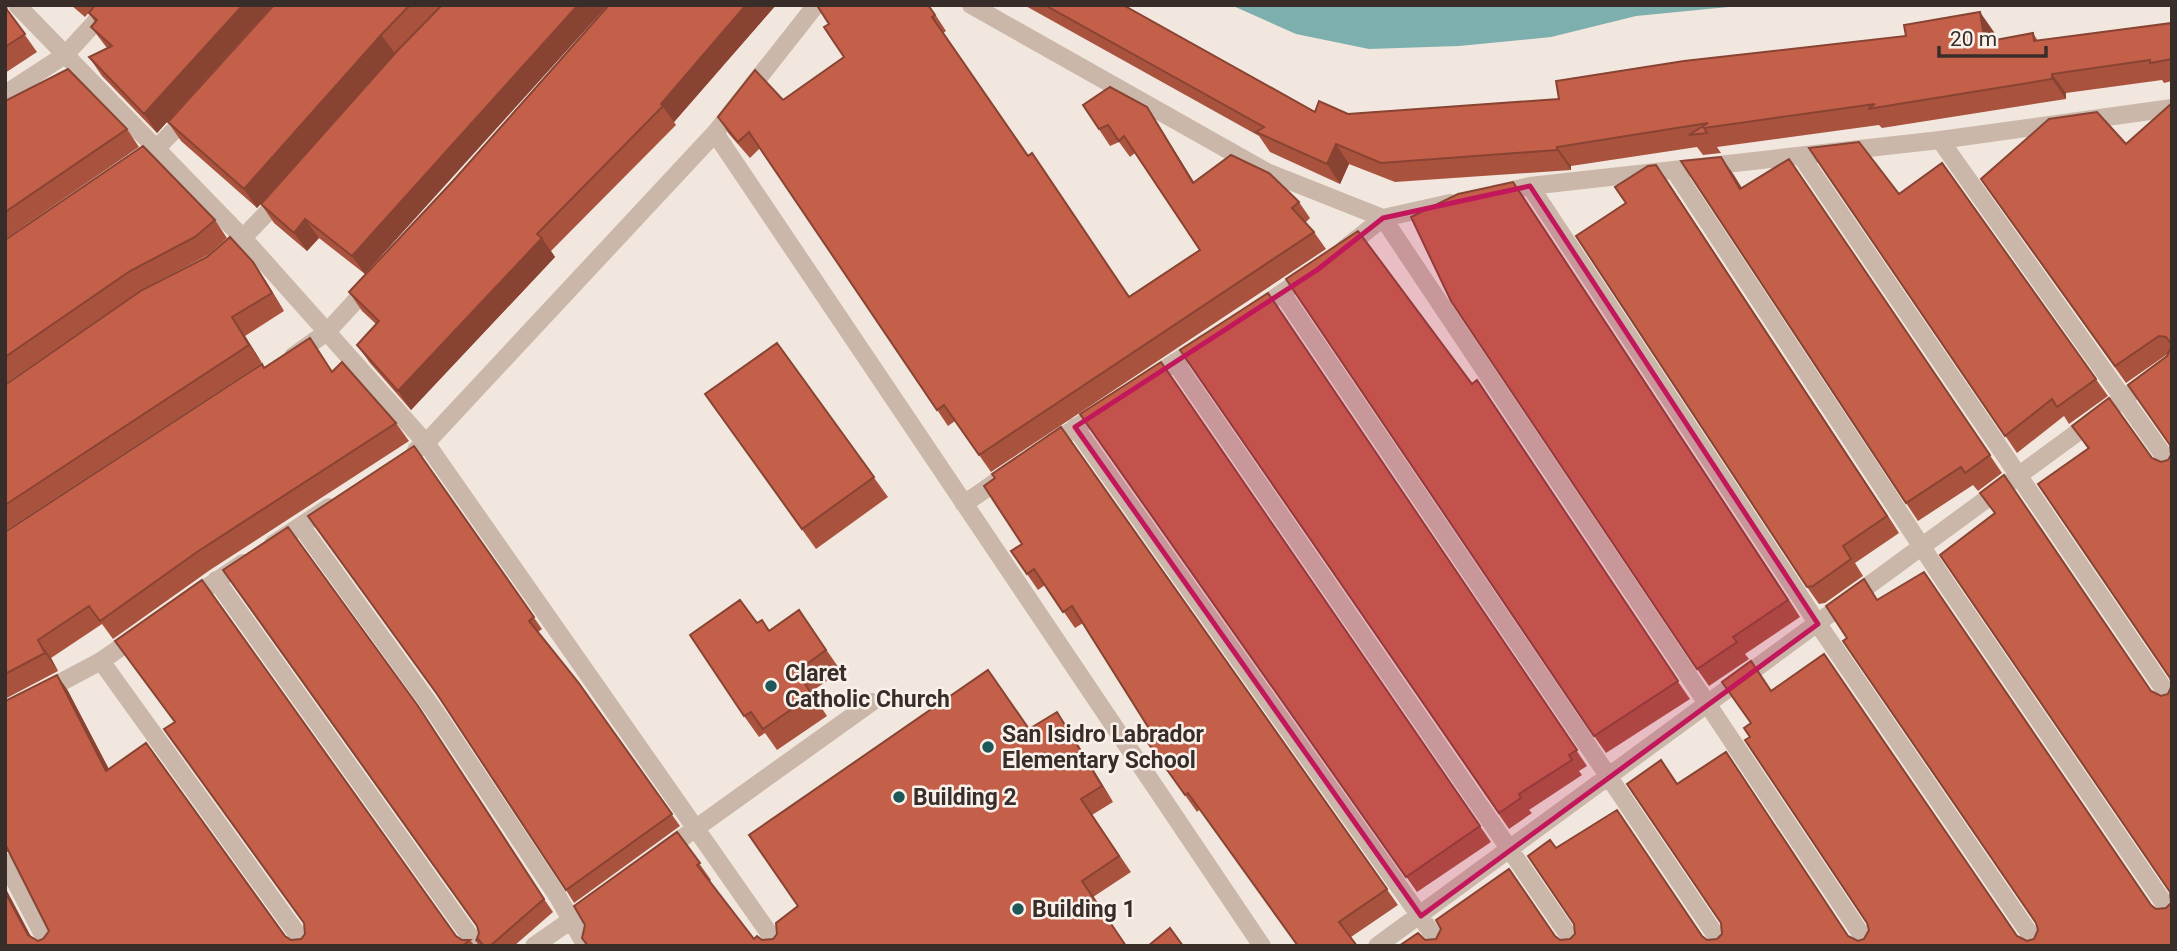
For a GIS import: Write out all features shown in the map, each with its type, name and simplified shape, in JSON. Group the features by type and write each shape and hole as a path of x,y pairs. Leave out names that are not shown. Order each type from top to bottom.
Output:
{"street":[{"path":"17,5 159,148 244,239 426,443 778,946"},
{"path":"5,94 65,55 111,5"},
{"path":"404,458 426,443 715,133 816,5"},
{"path":"971,5 1267,172 1383,218 1870,946"},
{"path":"136,164 159,148 205,97"},
{"path":"1240,320 1282,293 1383,218 1530,186 1940,140 2172,108"},
{"path":"715,133 1262,946"},
{"path":"1940,140 2172,467"},
{"path":"1801,156 2172,701"},
{"path":"1674,170 1922,547 2172,915"},
{"path":"224,256 244,239 295,184"},
{"path":"1530,186 1818,624 2038,946"},
{"path":"275,369 327,332 386,268"},
{"path":"1282,293 1723,946"},
{"path":"964,504 1075,427 1218,334"},
{"path":"1175,362 1576,946"},
{"path":"1377,946 2172,363"},
{"path":"1075,427 1441,946"},
{"path":"5,712 101,661 216,580 346,496"},
{"path":"300,526 436,713 558,897 586,946"},
{"path":"216,580 477,946"},
{"path":"101,661 306,946"},
{"path":"654,859 872,702"},
{"path":"5,862 50,946"},
{"path":"534,946 591,906"}],"highlighted area":[{"path":"1530,186 1818,624 1421,916 1075,427 1317,270 1383,218"}],"water":[{"path":"1231,5 1749,5 1636,16 1551,37 1459,46 1369,49 1296,34"}],"building":[{"path":"95,5 243,5 144,114 89,57 112,46 91,27 97,20 89,13"},
{"path":"274,5 410,5 244,189 168,122"},
{"path":"442,5 578,5 352,256 305,219 294,233 261,204 398,50"},
{"path":"609,5 746,5 661,104 663,106 537,234 542,238 398,391 357,345 379,321 349,292 453,181"},
{"path":"928,5 935,15 932,17 1028,156 1032,153 1129,297 1200,250 1124,136 1119,141 1108,125 1099,129 1083,105 1110,87 1147,107 1193,183 1231,155 1269,173 1299,202 1292,208 1314,232 979,455 944,405 937,410 749,132 738,142 718,117 755,70 783,100 844,57 824,27 829,24 818,7"},
{"path":"1045,5 1123,5 1315,112 1319,101 1348,114 1559,99 1556,81 1684,61 1906,36 1904,25 1980,12 1985,42 2033,33 2034,41 2172,23 2172,59 2052,74 2052,79 1868,109 1875,104 1704,128 1707,133 1689,135 1708,123 1557,147 1557,150 1381,163 1336,144 1327,164 1256,132 1264,127"},
{"path":"5,7 25,34 5,47"},
{"path":"68,69 127,129 5,212 5,101"},
{"path":"2172,103 2172,345 2166,337 2159,336 2115,366 1981,179 2049,119 2097,112 2126,144"},
{"path":"1859,142 1899,194 1942,163 2096,379 2057,407 2052,399 2005,436 1809,148"},
{"path":"143,146 215,220 195,237 130,271 5,357 5,240"},
{"path":"1721,157 1740,189 1789,159 1990,455 1965,473 1961,467 1906,503 1681,161"},
{"path":"1656,165 1887,516 1843,546 1851,559 1813,586 1807,587 1576,236 1626,203 1615,187 1648,166"},
{"path":"1513,182 1788,600 1733,637 1737,642 1697,669 1451,301 1411,217 1458,194"},
{"path":"1358,231 1472,384 1477,380 1678,681 1594,736 1286,279"},
{"path":"230,237 253,262 272,293 232,317 249,345 5,505 5,385 142,290 207,257"},
{"path":"1268,293 1577,750 1569,755 1572,760 1519,794 1521,798 1499,813 1180,350"},
{"path":"310,338 332,372 342,362 396,423 197,552 100,621 89,606 38,640 45,653 5,674 5,532 262,364 264,368"},
{"path":"777,343 874,477 802,529 705,394"},
{"path":"2172,345 2172,684 2038,484 2089,448 2072,426 2109,398 2152,458 2161,462 2168,460 2171,455 2170,445 2128,385 2167,356"},
{"path":"1161,362 1480,826 1406,877 1080,414"},
{"path":"1061,427 1387,889 1339,922 1357,946 1298,946 1188,793 1185,795 1148,743 1155,738 1072,606 1063,612 1034,569 1027,574 1011,551 1022,544 984,486 995,478 992,474"},
{"path":"414,446 534,617 529,621 578,682 672,814 566,890 437,694 308,516"},
{"path":"2004,475 2151,691 2161,696 2168,694 2172,685 2172,946 1399,946 1418,933 1425,940 1436,939 1441,929 1436,920 1509,869 1555,936 1560,940 1570,939 1575,934 1574,924 1528,856 1550,840 1556,848 1617,810 1702,936 1707,940 1717,939 1722,934 1721,923 1627,784 1661,760 1677,784 1726,752 1848,936 1858,941 1864,939 1869,930 1867,923 1745,740 1750,737 1744,728 1751,723 1722,682 1751,661 1771,691 1824,654 2017,936 2027,941 2034,939 2038,930 2036,923 1843,641 1847,638 1826,606 1864,579 1877,600 1924,572 2151,905 2156,909 2166,908 2171,903 2170,892 1940,555 1995,513 1980,493"},
{"path":"288,527 418,706 544,899 490,946 484,946 478,939 476,941 479,933 477,926 223,570"},
{"path":"202,580 456,936 462,940 470,940 462,946 5,946 5,892 28,935 38,941 49,931 5,844 5,701 57,675 106,771 146,743 285,936 291,940 301,939 305,934 304,923 164,729 175,722 115,641"},
{"path":"740,600 757,623 762,620 769,631 799,610 826,650 797,671 812,695 763,729 751,712 744,716 690,635"},
{"name":"San Isidro Labrador Elementary School","path":"988,670 1029,729 1057,712 1102,786 1081,799 1119,856 1082,881 1126,946 588,946 582,938 585,925 574,906 677,832 700,863 697,865 754,939 757,936 762,940 773,939 777,934 776,923 798,906 749,835"},
{"path":"1170,928 1183,946 1148,946"}],"place":[{"name":"Claret Catholic Church","path":"771,686"},
{"name":"San Isidro Labrador Elementary School","path":"988,747"},
{"name":"Building 2","path":"899,797"},
{"name":"Building 1","path":"1018,909"}]}
